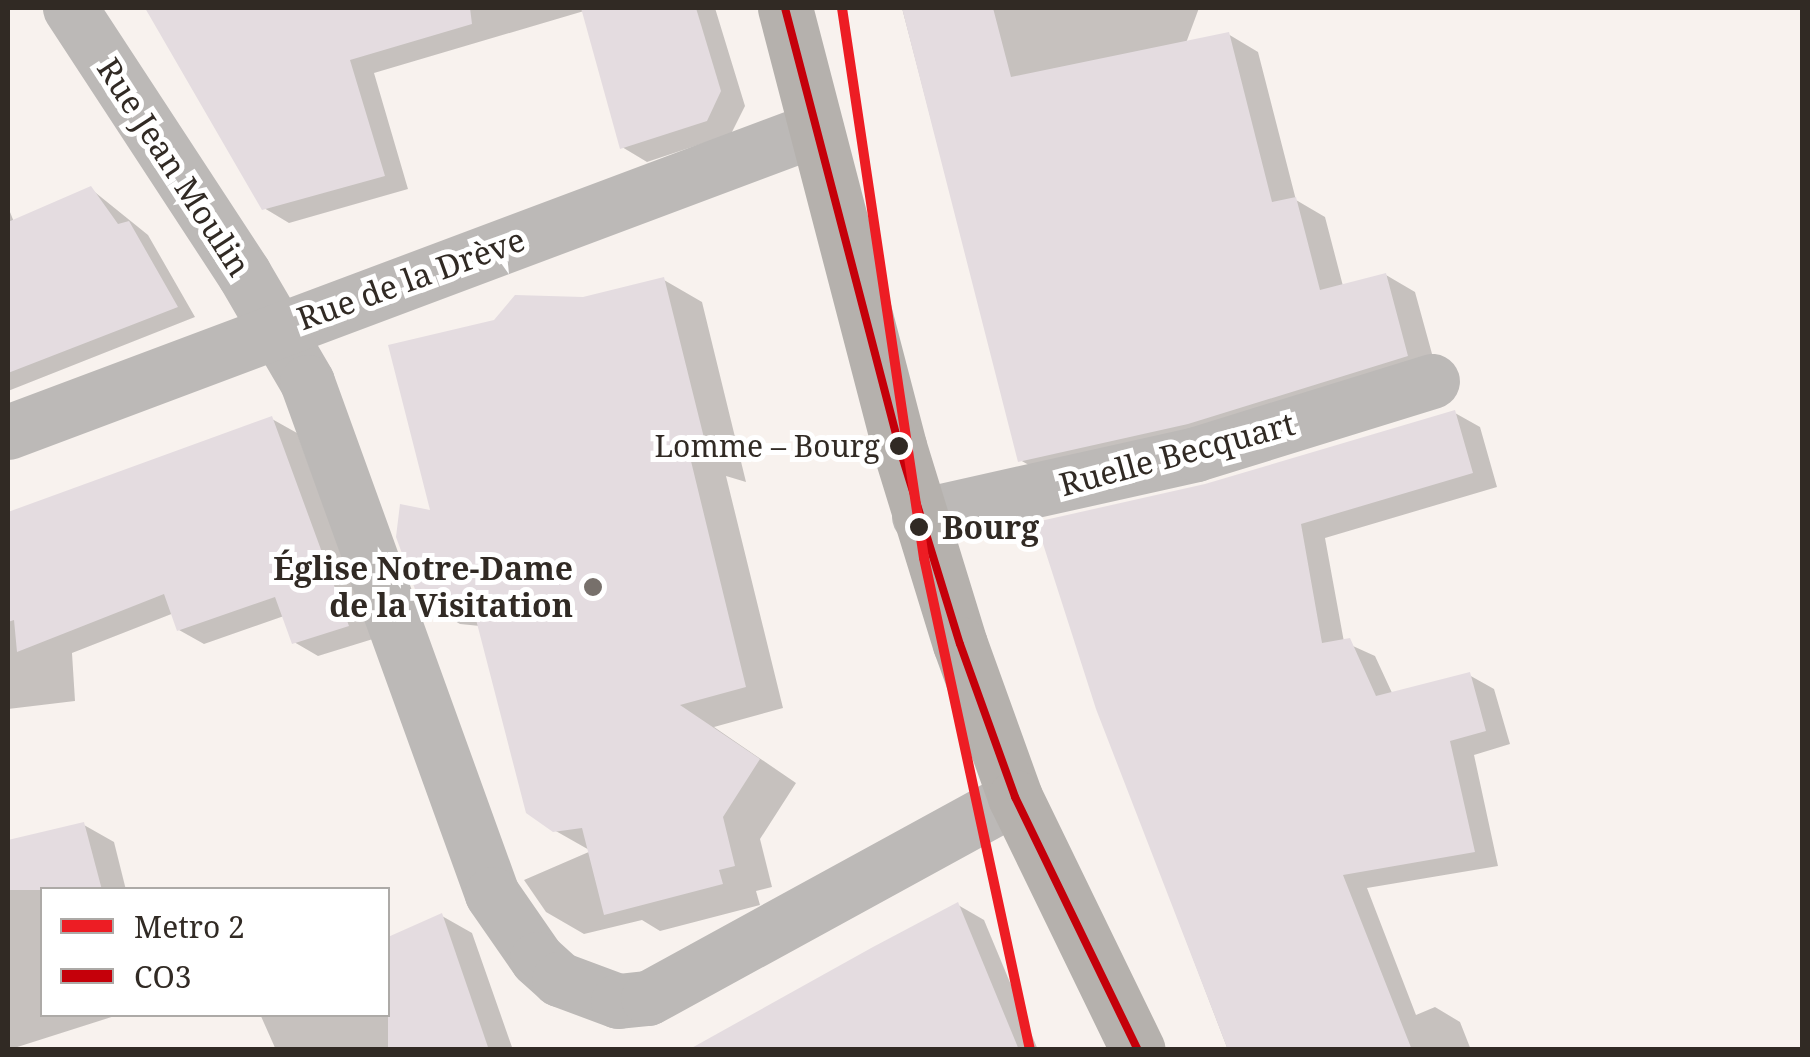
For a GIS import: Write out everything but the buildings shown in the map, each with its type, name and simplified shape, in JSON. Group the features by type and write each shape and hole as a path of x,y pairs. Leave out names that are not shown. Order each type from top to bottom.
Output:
{"main road":[{"path":"785,8 919,516 1015,797 1138,1050"}],"street":[{"name":"Rue Jean Moulin","path":"70,8 278,328 307,382 492,894 536,960 559,979 618,1001 648,998 1015,797"},
{"name":"Rue de la Drève","path":"8,432 816,129"},
{"name":"Ruelle Becquart","path":"919,516 1196,454 1432,381"}],"metro line":[{"name":"2","path":"842,8 924,558 1030,1050"}],"transit line":[{"name":"CO3","path":"785,8 899,446 960,644 1015,797 1138,1050"}],"place":[{"name":"Lomme – Bourg","path":"899,446"},
{"name":"Bourg","path":"919,527"},
{"name":"Église Notre-Dame de la Visitation","path":"593,587"}]}
